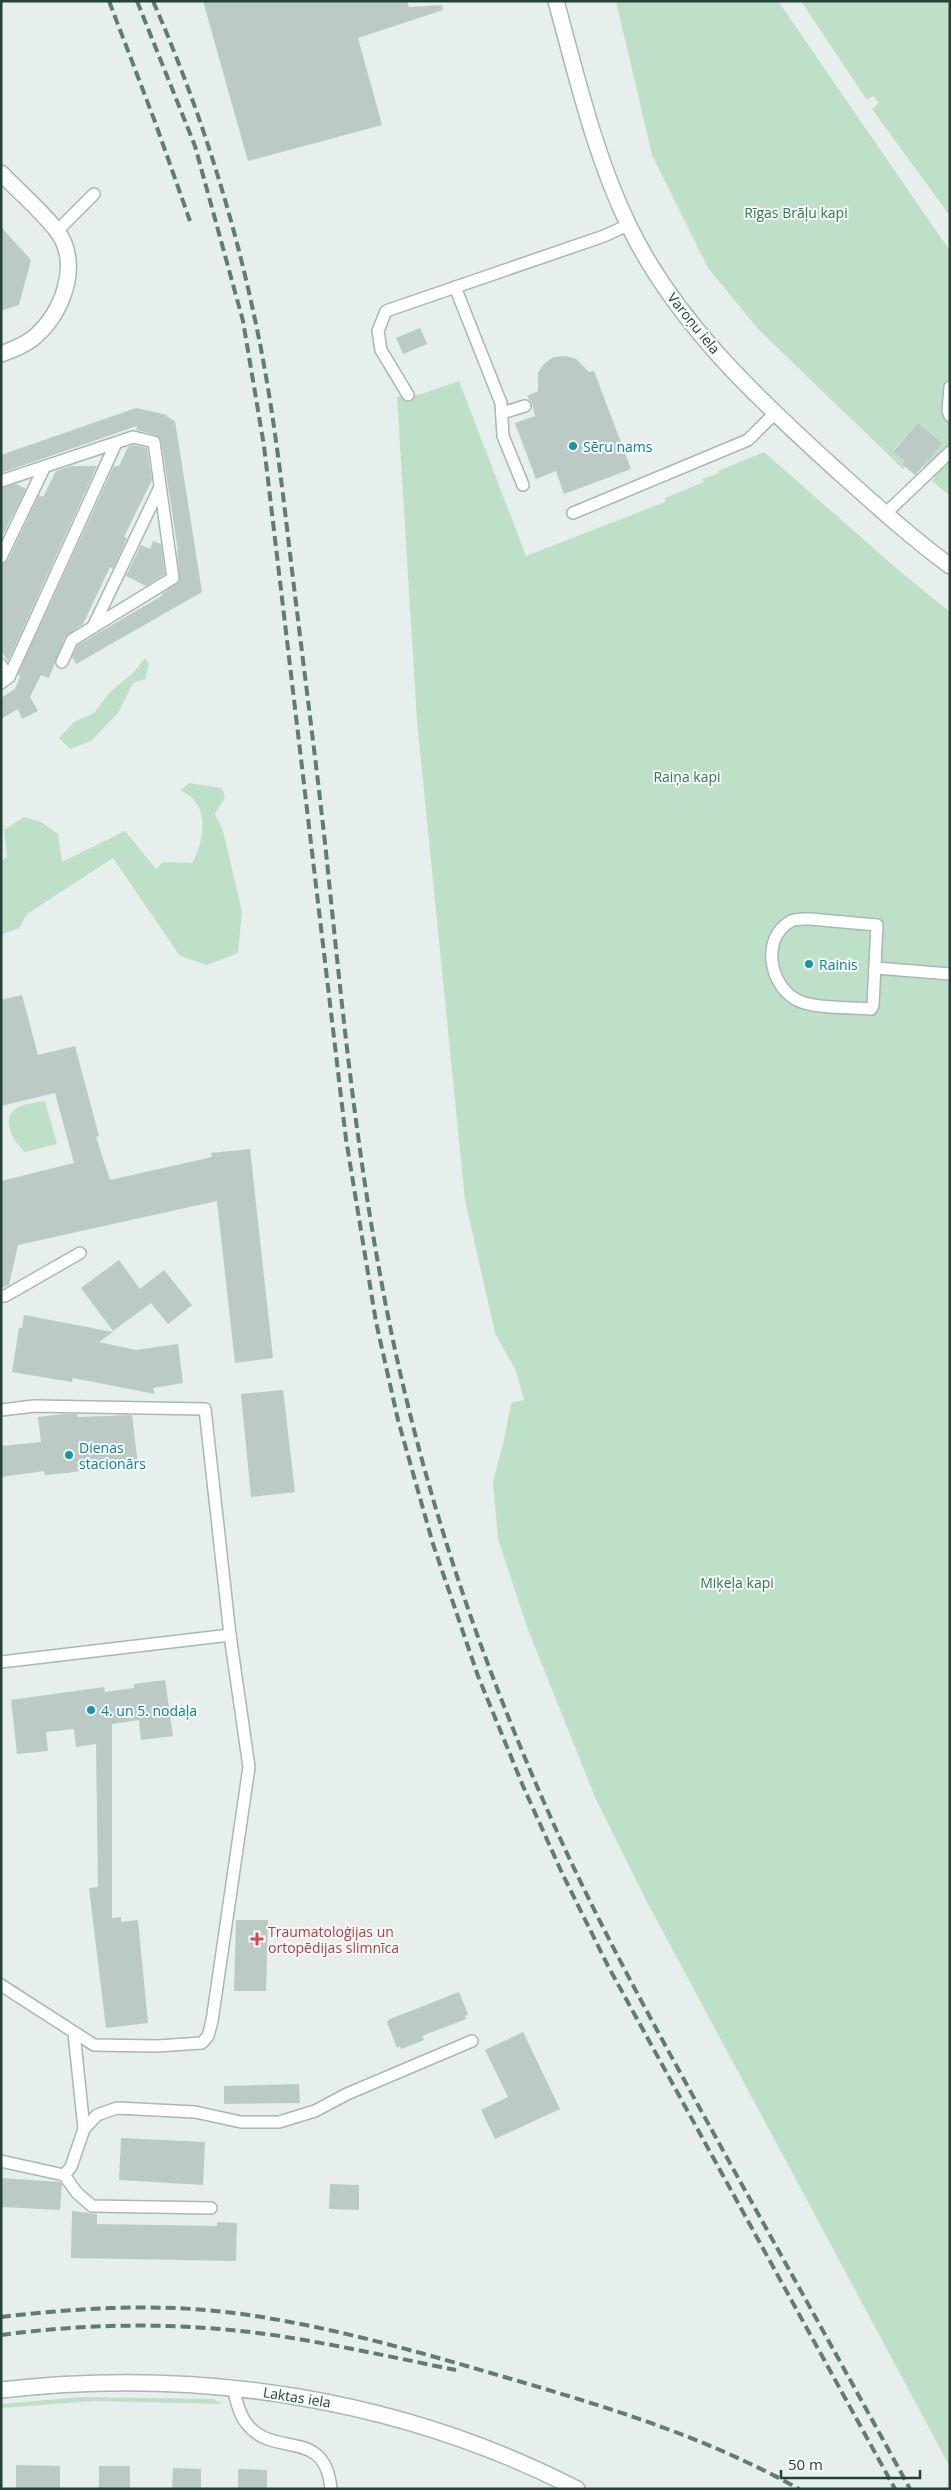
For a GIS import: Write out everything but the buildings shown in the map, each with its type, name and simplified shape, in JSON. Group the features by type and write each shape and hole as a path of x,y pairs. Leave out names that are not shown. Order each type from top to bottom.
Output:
{"street":[{"name":"Varoņu iela","path":"556,1 593,138 628,224 646,260 693,326 774,414 886,514 950,566"},
{"path":"1,354 31,340 47,325 62,297 68,279 68,258 57,231 2,176"},
{"name":"Laktas iela","path":"1,2390 108,2383 232,2388 276,2392 358,2407 425,2426 491,2450 577,2489"}],"lane":[{"path":"57,231 94,194"},
{"path":"408,395 381,350 378,331 386,312 578,245 628,224"},
{"path":"455,287 501,403 503,436 523,485"},
{"path":"950,387 948,411 950,416"},
{"path":"502,413 525,406"},
{"path":"573,513 748,440 774,414"},
{"path":"1,481 133,437 154,442 173,578 72,640 62,662"},
{"path":"5,680 116,443"},
{"path":"886,514 950,452"},
{"path":"1,557 45,466"},
{"path":"93,627 160,486"},
{"path":"1,665 5,680"},
{"path":"796,920 872,923 877,927 876,968 873,1005 871,1009 804,1004 784,991 773,966 772,953 776,937 790,922 796,920"},
{"path":"876,968 950,974"},
{"path":"1,1296 5,1296 80,1254"},
{"path":"1,1410 34,1406 205,1409 230,1635 249,1767 208,2036 202,2043 157,2046 94,2045 1,1985"},
{"path":"1,1662 230,1635"},
{"path":"74,2033 84,2129"},
{"path":"64,2175 71,2167 84,2129 97,2115 117,2108 195,2112 241,2122 279,2122 315,2111 346,2094 472,2041"},
{"path":"1,2161 64,2175 77,2193 92,2206 211,2208"},
{"path":"232,2388 246,2424 260,2436 312,2450 326,2465 331,2489"}],"green space":[{"name":"Rīgas Brāļu kapi","path":"616,1 778,1 950,251 950,496 932,481 935,477 923,467 941,442 918,423 893,451 904,462 902,464 905,467 903,469 758,329 708,268 652,155"},
{"path":"801,1 950,1 950,216 872,109 879,103 873,96 867,100"},
{"path":"459,381 526,556 665,502 665,498 704,482 702,479 764,452 903,574 950,612 950,2467 646,1900 595,1797 527,1627 498,1539 493,1482 511,1403 524,1400 516,1371 495,1333 465,1200 417,721 397,397 421,394"},
{"path":"145,658 149,664 145,679 133,683 118,713 91,741 70,749 59,738 74,722 94,713 110,692 133,673"},
{"path":"190,783 222,788 225,797 215,814 223,831 242,912 238,953 207,965 180,956 113,858 27,914 19,928 1,935 1,863 7,856 4,830 24,817 41,822 58,834 62,862 125,831 156,869 163,862 192,863 201,840 202,822 198,806 192,798 180,790"},
{"path":"45,1101 57,1144 25,1152 17,1144 11,1132 9,1126 10,1115 21,1106"},
{"path":"82,2397 213,2399 223,2404 95,2401 1,2408 1,2404"}],"railway":[{"path":"109,1 190,221"},
{"path":"137,1 195,146 243,321 264,446 346,1139 376,1322 398,1420 433,1544 478,1676 523,1786 562,1873 608,1966 895,2489"},
{"path":"153,1 184,77 224,195 245,275 268,387 323,821 350,1069 372,1231 397,1358 434,1502 456,1573 506,1712 584,1889 624,1969 910,2489"},
{"path":"1,2317 88,2309 147,2307 234,2313 308,2325 381,2342 453,2362 631,2416 699,2441 799,2489"},
{"path":"1,2335 110,2326 220,2329 354,2349 456,2370"}],"place":[{"name":"Sēru nams","path":"573,446"},
{"name":"Rainis","path":"809,964"},
{"name":"Dienas stacionārs","path":"69,1455"},
{"name":"4. un 5. nodaļa","path":"91,1710"},
{"name":"Traumatoloģijas un ortopēdijas slimnīca","path":"257,1939"}],"park label":[{"name":"Raiņa kapi","path":"687,776"},
{"name":"Miķeļa kapi","path":"737,1582"}]}
